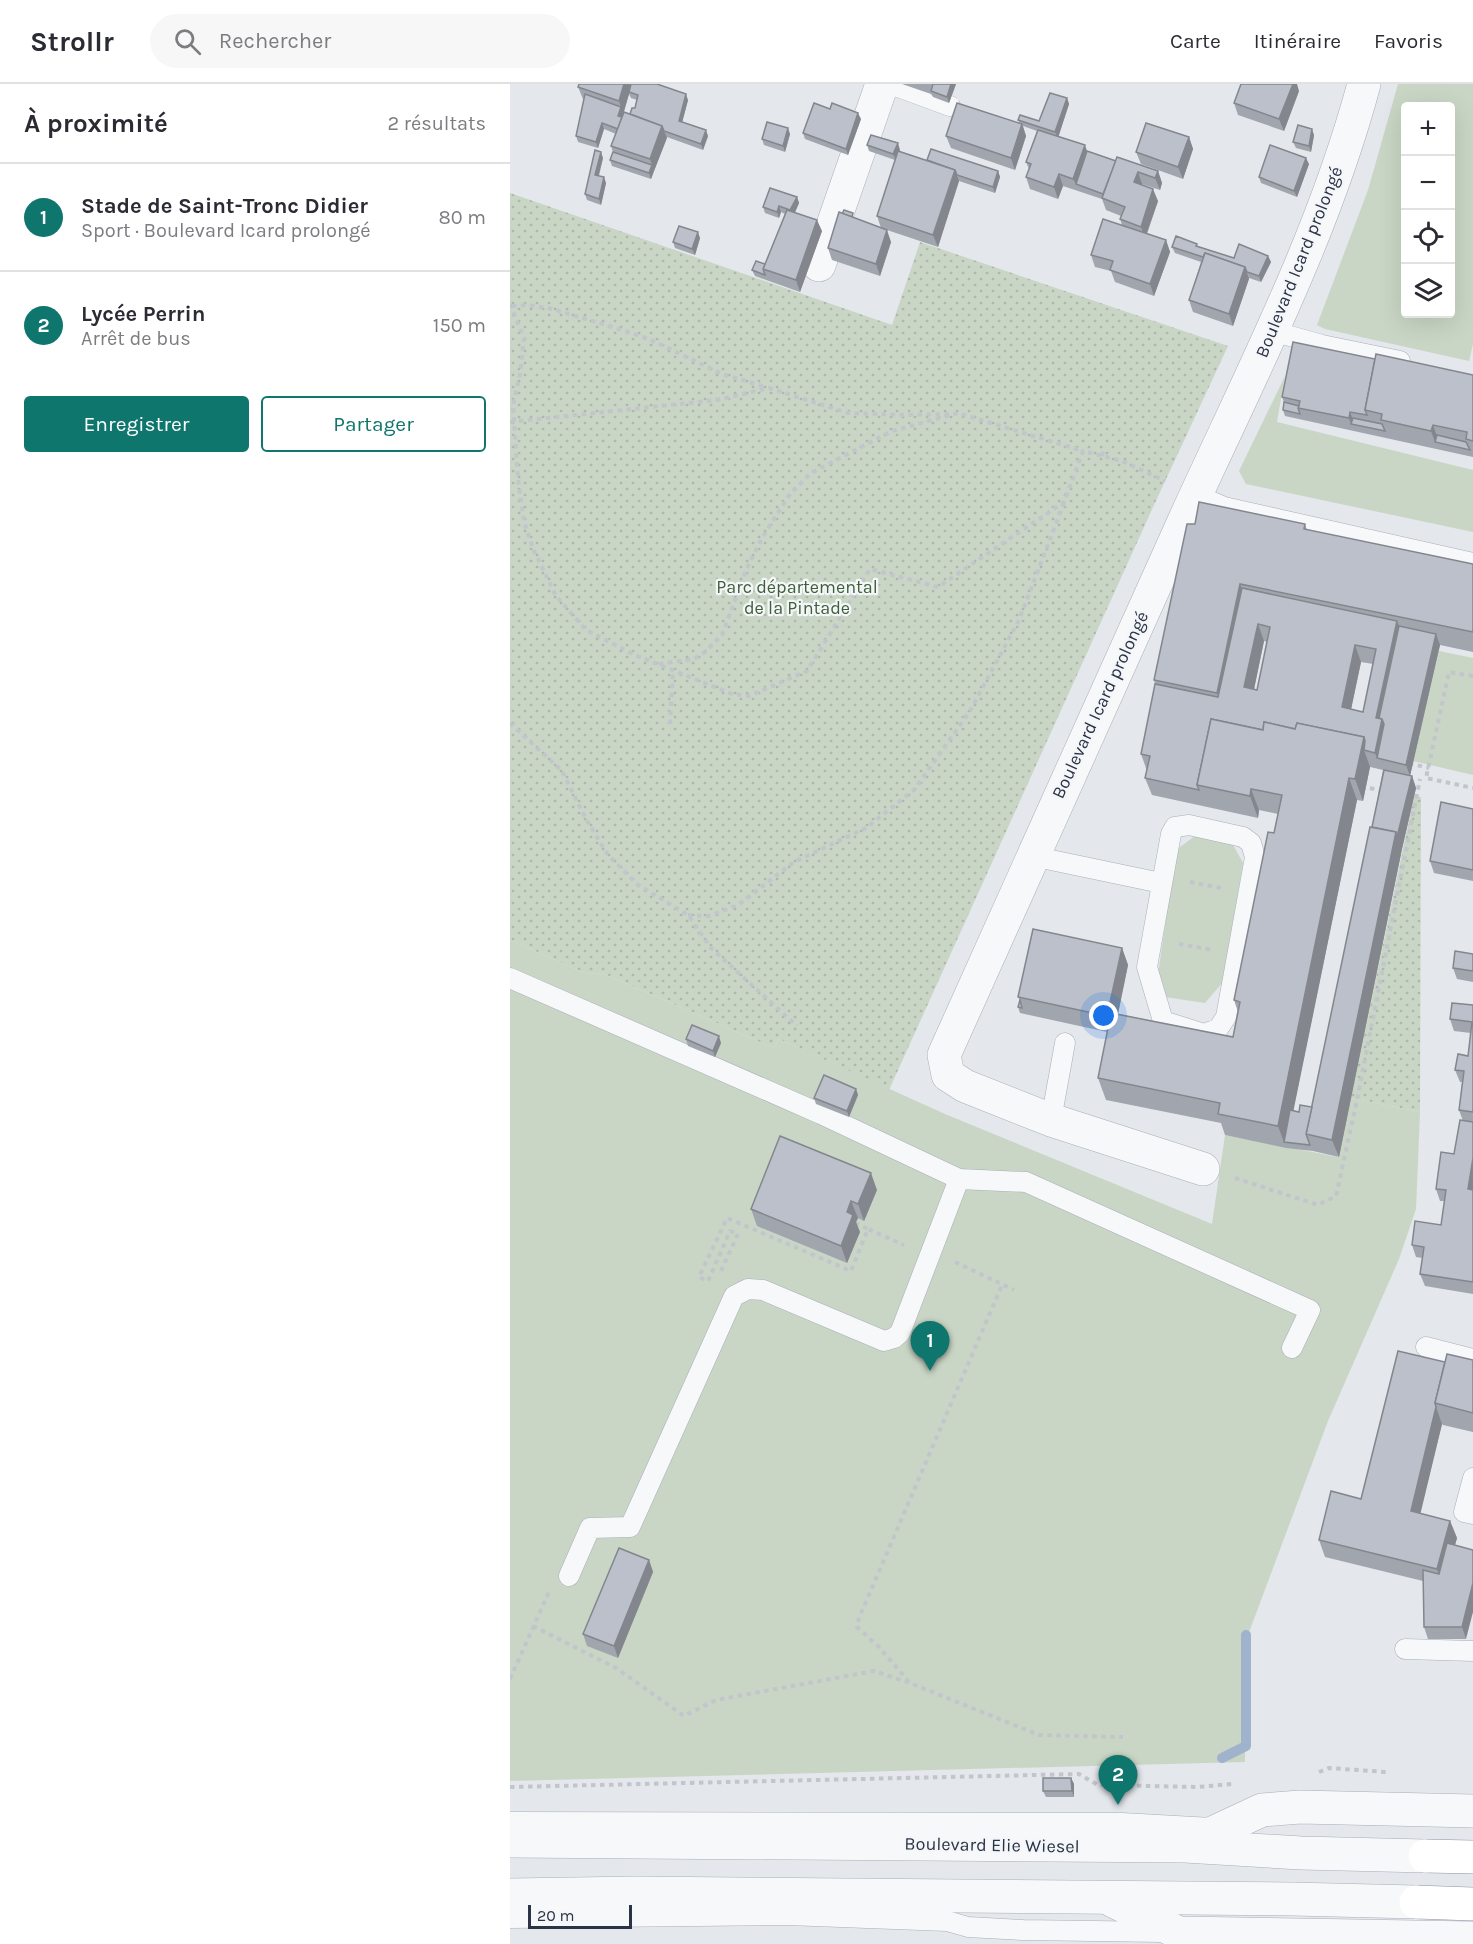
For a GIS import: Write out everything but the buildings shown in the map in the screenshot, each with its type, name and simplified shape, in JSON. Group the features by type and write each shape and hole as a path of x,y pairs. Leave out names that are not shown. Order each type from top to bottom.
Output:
{"highway":[{"name":"Boulevard Elie Wiesel","path":"1425,1856 1473,1857"},
{"path":"1416,1902 1473,1904"}],"street":[{"path":"819,265 882,84"},
{"name":"Boulevard Icard prolongé","path":"1203,1169 1051,1120 965,1086 948,1076 944,1055 1303,260 1336,176 1364,84"},
{"path":"1185,1846 1262,1810 1300,1807 1473,1811"},
{"name":"Boulevard Elie Wiesel","path":"510,1841 1185,1846 1301,1853 1425,1856"},
{"path":"510,1895 637,1893 1416,1902"},
{"path":"1104,1897 1179,1933 1473,1938"}],"lane":[{"path":"890,84 951,106"},
{"path":"1272,331 1322,345 1415,364"},
{"path":"1196,495 1224,507 1473,563"},
{"path":"1391,567 1395,546"},
{"path":"1411,571 1415,551"},
{"path":"1189,825 1243,837 1251,843 1255,857 1248,894 1226,1017 1218,1029 1204,1034 1163,1021 1147,967 1170,834 1175,827 1189,825"},
{"path":"1032,856 1161,880"},
{"path":"510,978 821,1114 959,1179 1026,1182 1310,1310 1292,1348"},
{"path":"1051,1120 1065,1043"},
{"path":"569,1576 590,1528 630,1527 734,1296 748,1289 763,1290 884,1341 894,1338 900,1333 959,1179"},
{"path":"1426,1347 1473,1359"},
{"path":"1473,1478 1464,1512 1473,1514"},
{"path":"1406,1649 1473,1651"},
{"path":"510,1822 1122,1823 1224,1829"},
{"path":"510,1918 787,1915 947,1921 968,1927 1023,1930 1179,1933"}],"path":[{"path":"1064,502 938,587 870,569 807,671 749,696 732,694 635,655 586,630 556,596 534,551 524,522 512,422 524,338 511,305 528,304 552,309 616,328 649,339 723,374 848,413 958,414 1122,461 1166,481"},
{"path":"512,422 717,400 769,388"},
{"path":"658,664 694,659 705,652 722,635 747,568 762,538 790,494 811,473 892,431 958,414"},
{"path":"1102,456 1104,447"},
{"path":"688,915 709,916 738,906 794,862 866,828 914,790 970,711 1019,620 1083,451"},
{"path":"670,724 673,671"},
{"path":"1426,778 1449,672 1473,676"},
{"path":"510,723 562,771 587,821 608,855 638,885 688,915 711,948 797,1026"},
{"path":"1407,755 1412,764 1429,768"},
{"path":"1409,781 1426,778 1473,788"},
{"path":"1203,1169 1318,1205 1336,1196 1420,779"},
{"path":"1370,788 1381,791 1383,783"},
{"path":"1161,880 1248,894"},
{"path":"1152,939 1237,954"},
{"path":"734,1296 714,1287 738,1234 730,1231 708,1281 699,1277 727,1218 851,1271 868,1229"},
{"path":"855,1223 930,1256"},
{"path":"954,1262 1014,1290"},
{"path":"910,1683 879,1647 857,1627 859,1618 1002,1285"},
{"path":"510,1679 550,1589 569,1576"},
{"path":"533,1626 616,1668 684,1716 716,1700 874,1671 910,1683 1039,1736 1123,1737"},
{"path":"1311,1775 1329,1768"},
{"path":"510,1787 1078,1774 1098,1785 1198,1787 1233,1784"}],"green space":[{"path":"1398,84 1473,84 1473,344 1469,361 1325,329 1317,325 1368,190"},
{"name":"Parc départemental de la Pintade","path":"510,193 892,325 920,242 1228,346 889,1090 779,1039 774,1048 602,973 587,974 510,940"},
{"path":"1285,376 1277,422 1473,470 1473,532 1246,484 1239,471"},
{"path":"1439,651 1473,658 1473,775 1413,761"},
{"path":"1414,796 1421,797 1420,1112 1351,1098"},
{"path":"1195,836 1232,843 1243,863 1223,982 1205,1003 1165,997 1158,974 1176,850"},
{"path":"510,940 587,974 602,973 774,1048 779,1039 945,1114 1212,1224 1225,1135 1338,1157 1351,1098 1420,1112 1416,1209 1399,1259 1328,1421 1245,1643 1245,1762 510,1781"}],"waterway":[{"path":"1222,1758 1246,1746 1246,1635"}],"place":[{"name":"Stade de Saint-Tronc Didier","path":"930,1371"},
{"name":"Lycée Perrin","path":"1118,1805"}]}
